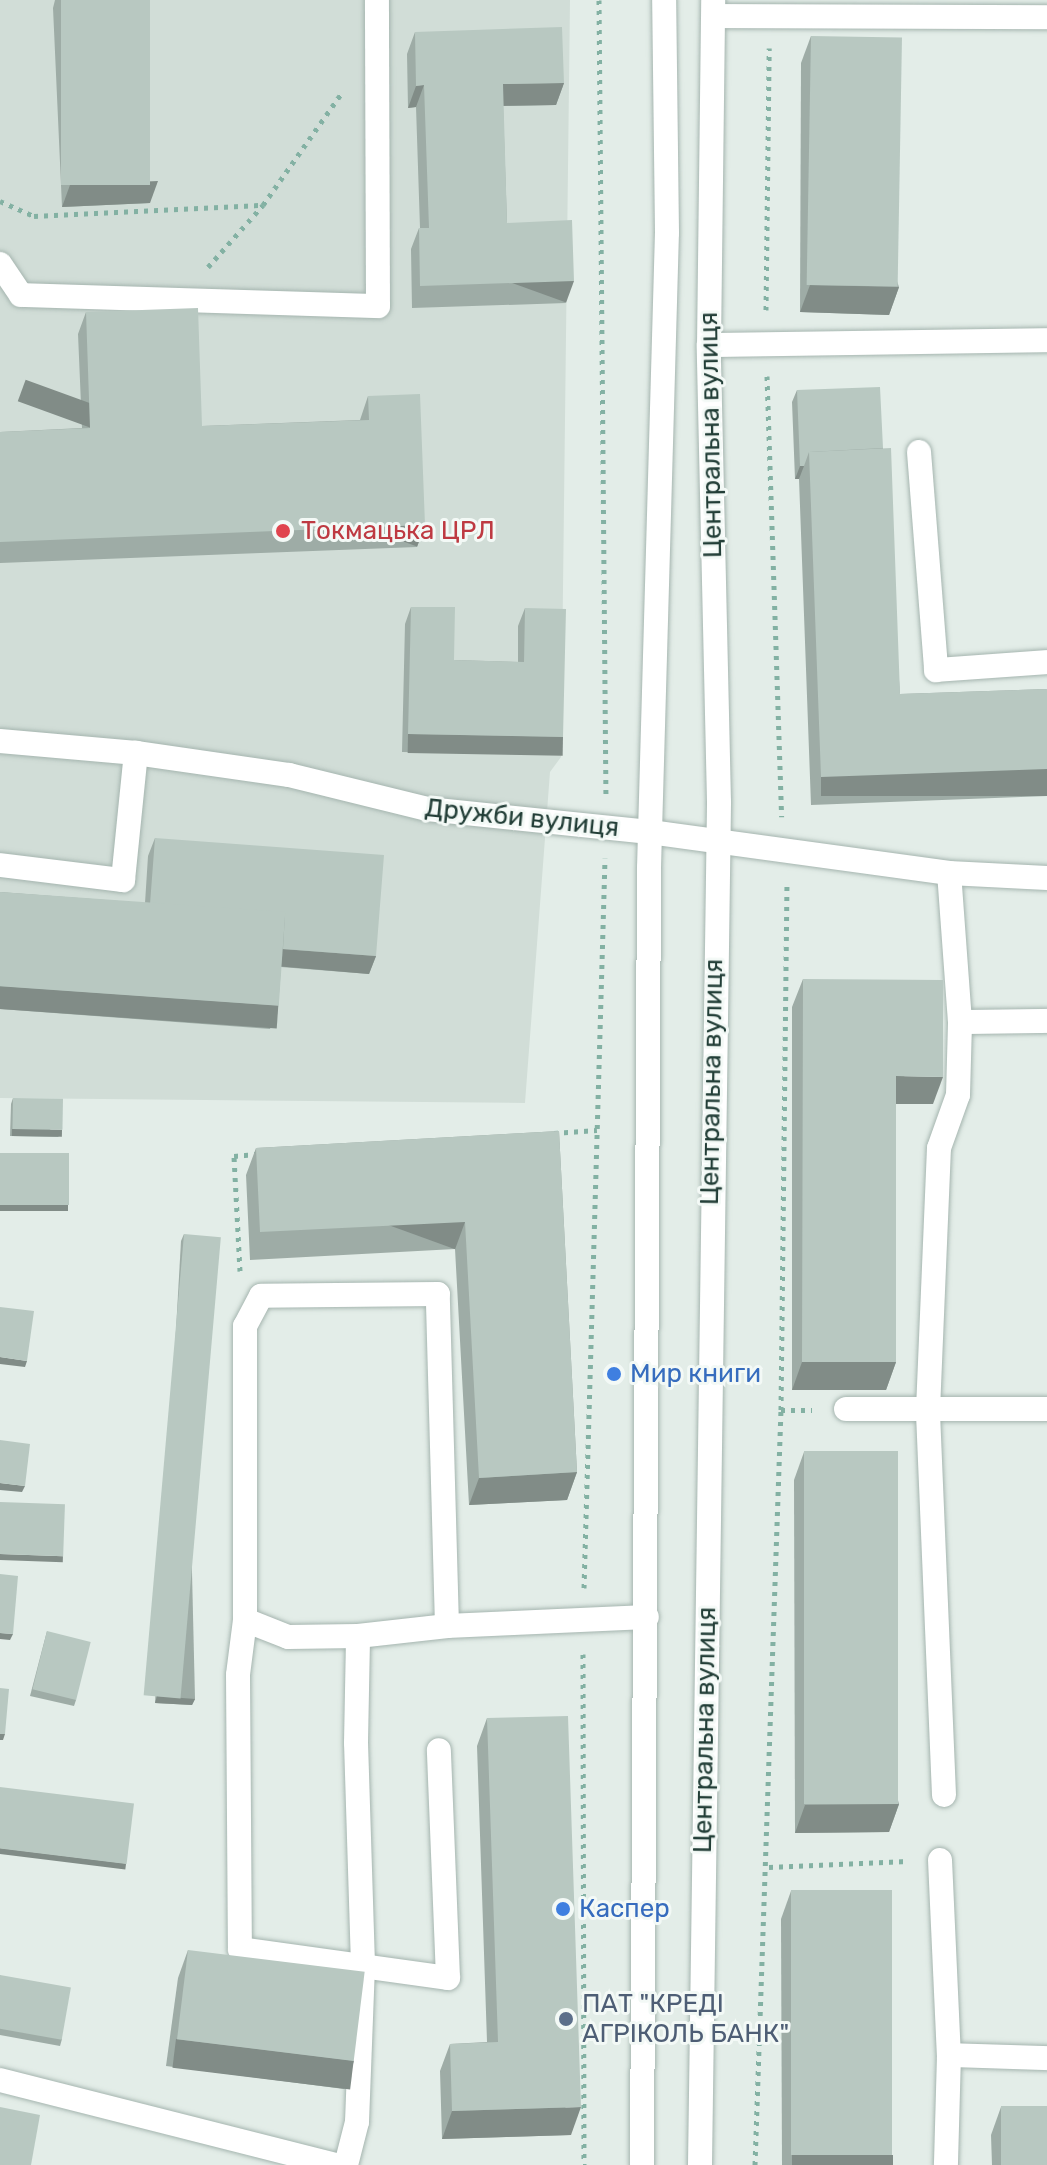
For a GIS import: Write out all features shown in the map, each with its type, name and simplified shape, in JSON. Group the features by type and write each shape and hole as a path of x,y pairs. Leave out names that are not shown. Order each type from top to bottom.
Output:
{"street":[{"path":"0,264 21,295 378,306 377,0"},
{"name":"Центральна вулиця","path":"642,2165 650,832 667,233 664,0"},
{"path":"714,8 769,14 1047,17"},
{"name":"Центральна вулиця","path":"700,2165 717,840 709,345 714,8"},
{"path":"709,345 766,347 1047,340"},
{"path":"919,452 936,670 1047,662"},
{"name":"Дружби вулиця","path":"0,741 136,753 289,775 427,809 717,840 949,873 1047,878"},
{"path":"0,865 123,880 136,753"},
{"path":"944,1795 928,1410 939,1148 958,1095 960,1022 949,873"},
{"path":"960,1022 1047,1021"},
{"path":"439,1750 448,1978 240,1949 238,1675 245,1620 245,1326 261,1296 438,1294 447,1626"},
{"path":"846,1409 1047,1409"},
{"path":"245,1620 288,1637 358,1636 447,1626 583,1617 647,1617"},
{"path":"346,2165 357,2122 363,1965 356,1743 358,1636"},
{"path":"940,1860 949,2055 946,2165"},
{"path":"949,2055 1047,2058"},
{"path":"0,2080 335,2165"}],"path":[{"path":"584,2165 583,1617 604,827 599,0"},
{"path":"769,14 766,347 782,818"},
{"path":"177,300 263,205 378,41"},
{"path":"0,201 34,216 263,205"},
{"path":"755,2165 769,1867 781,1410 786,883"},
{"path":"550,1133 597,1130"},
{"path":"261,1296 239,1269 234,1156 266,1154"},
{"path":"769,1867 940,1860"}],"shaded area":[{"name":"Токмацька ЦРЛ","path":"0,0 570,0 561,757 550,772 525,1103 0,1098"}],"building":[{"path":"61,0 150,0 150,185 61,185"},
{"path":"562,27 564,83 503,84 507,223 572,220 574,281 420,286 419,228 429,228 424,85 416,86 415,32"},
{"path":"811,36 902,38 898,287 807,285"},
{"path":"198,308 202,426 369,420 368,396 420,394 425,525 0,542 0,432 90,428 86,312"},
{"path":"880,387 883,448 809,452 804,466 800,466 797,390"},
{"path":"891,448 900,694 1047,689 1047,769 821,777 809,452"},
{"path":"411,607 455,607 454,660 524,662 525,608 566,609 563,737 408,734"},
{"path":"155,838 384,855 376,956 283,949 285,914 150,904"},
{"path":"0,892 285,912 279,1006 0,986"},
{"path":"803,979 943,980 943,1077 896,1076 896,1362 802,1362"},
{"path":"13,1098 63,1099 62,1130 12,1129"},
{"path":"559,1131 577,1472 479,1478 465,1222 260,1232 256,1148"},
{"path":"0,1153 69,1153 69,1205 0,1205"},
{"path":"184,1234 221,1237 181,1698 144,1695"},
{"path":"0,1307 34,1311 27,1361 0,1357"},
{"path":"0,1440 30,1444 25,1486 0,1483"},
{"path":"804,1451 898,1451 898,1804 804,1804"},
{"path":"0,1502 65,1504 63,1556 0,1554"},
{"path":"0,1574 18,1576 13,1634 0,1633"},
{"path":"47,1631 91,1642 76,1700 32,1689"},
{"path":"0,1688 9,1689 5,1734 0,1734"},
{"path":"568,1716 581,2107 452,2111 450,2044 498,2042 487,1718"},
{"path":"0,1787 134,1803 127,1864 0,1848"},
{"path":"791,1890 892,1890 892,2155 791,2155"},
{"path":"188,1950 365,1972 354,2061 177,2039"},
{"path":"0,1975 71,1988 62,2040 0,2029"},
{"path":"1001,2106 1047,2106 1047,2165 1001,2165"},
{"path":"0,2107 40,2115 31,2165 0,2165"}],"place":[{"name":"Токмацька ЦРЛ","path":"283,531"},
{"name":"Мир книги","path":"614,1374"},
{"name":"Каспер","path":"563,1909"},
{"name":"ПАТ \"КРЕДI АГРIКОЛЬ БАНК\"","path":"566,2019"}]}
